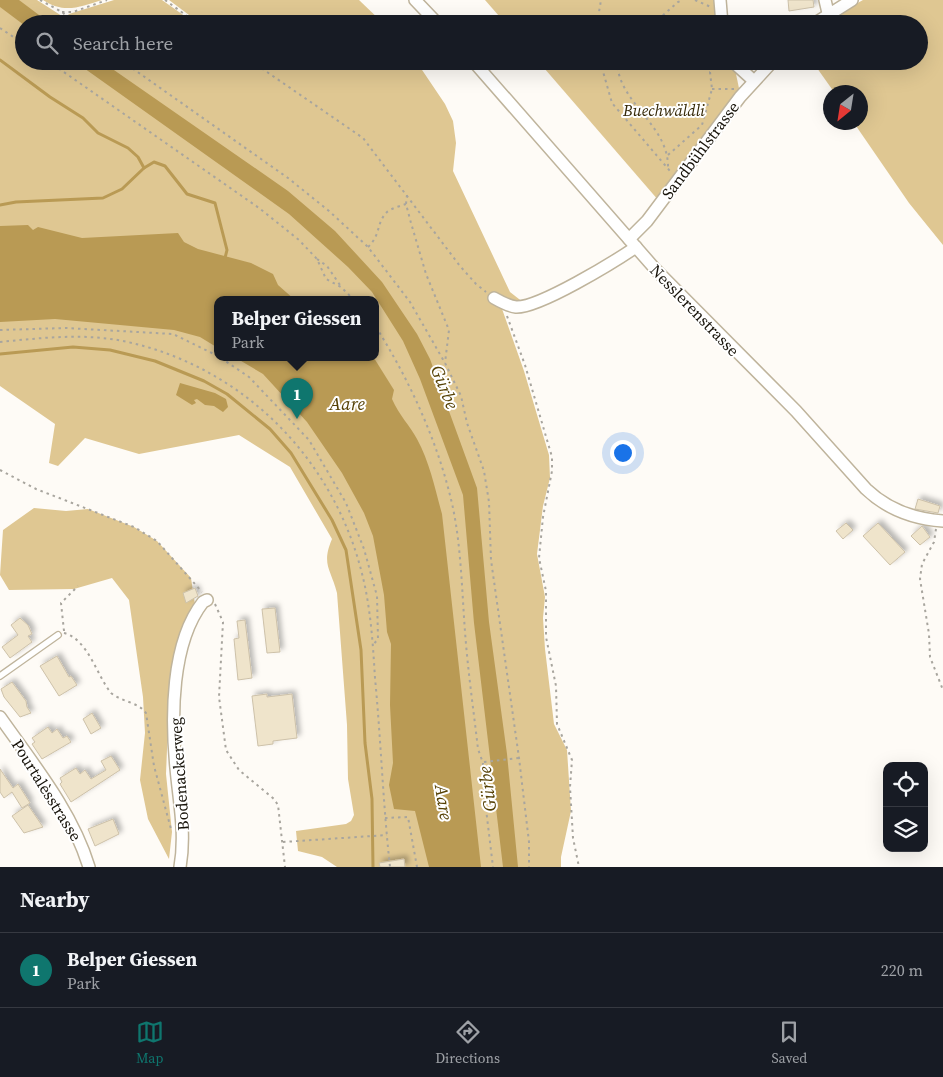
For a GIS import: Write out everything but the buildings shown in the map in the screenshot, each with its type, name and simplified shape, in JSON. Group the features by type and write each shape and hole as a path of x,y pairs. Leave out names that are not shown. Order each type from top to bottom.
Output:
{"street":[{"path":"415,0 429,15"},
{"path":"720,0 722,15"},
{"path":"826,0 828,13"},
{"path":"825,15 852,0"},
{"name":"Nesslerenstrasse","path":"481,70 632,243 721,337 796,411 866,489 876,498 900,512 940,521"},
{"path":"738,70 750,86"},
{"name":"Sandbühlstrasse","path":"508,305 521,306 545,298 632,243 674,185 750,86 765,70"},
{"path":"494,298 508,305"},
{"name":"Bodenackerweg","path":"180,867 184,840 176,767 174,705 177,670 191,620 203,602 207,600"},
{"name":"Pourtalèsstrasse","path":"0,717 61,806 83,848 88,867"}],"lane":[{"path":"0,676 61,634"}],"path":[{"path":"40,0 65,15"},
{"path":"62,12 73,12 107,0"},
{"path":"165,0 186,15"},
{"path":"598,15 601,0"},
{"path":"663,15 683,0"},
{"path":"695,0 701,1 718,15"},
{"path":"0,28 15,38"},
{"path":"61,70 259,208 292,234 333,273 341,287 350,296"},
{"path":"135,70 288,178 329,210 368,247 410,302 445,363 461,396 467,423 484,471 489,502 491,560 529,842 529,867"},
{"path":"264,70 363,138 460,266 476,284 494,298"},
{"path":"603,70 612,103 635,133 668,168 673,175 674,185"},
{"path":"618,70 628,93 658,132 668,155 668,168"},
{"path":"668,155 702,125 712,89 710,72 712,70"},
{"path":"712,89 750,86"},
{"path":"407,195 406,204 426,274 449,330 445,363"},
{"path":"368,247 376,239 379,224 388,212 406,204"},
{"path":"317,259 326,279 341,287"},
{"path":"508,305 507,317 525,365 552,457 552,471 543,517 539,558 546,591 546,637 556,686 557,724 572,760 570,786 573,838 579,867"},
{"path":"0,330 66,328 173,334 214,354"},
{"path":"379,332 406,377 442,466 452,507 458,546 466,646 477,740 484,762 483,784 493,867"},
{"path":"0,342 62,336 132,343 184,360 234,386 258,405 278,424 317,471 341,515 356,551 365,583 373,646 390,867"},
{"path":"225,361 248,377 309,440 346,503 364,549 378,596 378,639 373,646"},
{"path":"0,470 36,489 134,527 157,541 199,587 207,600 216,605 223,622 218,697 226,750 239,770 274,799 278,806 285,867"},
{"path":"940,521 934,542 922,564 920,579 929,634 930,657 943,690"},
{"path":"78,586 61,603 61,634 70,636 80,644 111,693 140,707 146,713 154,766 172,831"},
{"path":"484,762 517,758"},
{"path":"385,818 408,817 417,867"},
{"path":"283,842 387,835"}],"green space":[{"path":"0,0 37,0 60,15 15,15 15,70 422,70 445,104 453,121 456,143 453,171 510,292 524,303 501,306 524,371 549,455 550,478 543,506 537,554 545,597 543,618 545,649 554,724 567,750 571,811 561,857 561,867 337,867 322,857 298,851 296,831 346,824 351,821 354,815 348,779 347,725 337,593 327,561 332,539 290,467 239,435 139,454 85,438 58,466 49,463 55,424 0,386"},
{"path":"43,0 102,0 79,7 65,8"},
{"path":"114,0 162,0 183,15 68,15"},
{"path":"169,0 359,0 375,15 189,15"},
{"path":"485,0 717,0 719,15 498,15"},
{"path":"863,0 943,0 943,245 909,203 859,130 868,130 868,85 829,85 818,70 928,70 928,15 836,15"},
{"name":"Buechwäldli","path":"546,70 733,70 736,74 740,93 659,201"},
{"path":"34,508 66,511 88,509 134,527 157,541 191,578 196,611 168,725 166,774 172,832 169,859 148,819 140,780 145,733 143,697 129,600 112,578 74,589 9,590 0,575 3,530"}],"water":[{"path":"0,0 19,0 39,15 15,15 15,18 0,7"},
{"path":"87,70 114,70 288,191 335,231 382,282 417,334 430,359 477,488 489,622 507,754 518,867 503,867 474,623 463,495 420,379 403,341 379,303 379,296 375,296 348,267 289,214"},
{"path":"28,225 33,230 38,227 82,238 178,233 184,242 198,249 251,263 273,274 278,285 290,296 214,296 214,346 200,337 174,330 55,319 0,322 0,226"},
{"name":"Aare","path":"241,361 376,361 394,390 392,399 422,448 442,514 481,867 429,867 415,811 394,809 389,785 393,763 390,705 391,644 387,632 384,595 373,536 364,513 342,473 307,422 263,374"},
{"path":"180,383 215,393 226,399 228,407 223,412 214,406 205,405 197,399 194,400 196,403 192,405 176,395"}],"waterway":[{"path":"0,60 50,97 83,118 98,133 128,148 138,157 144,168"},
{"path":"0,205 16,202 103,198 122,189 144,168 154,162 165,166 187,194 215,203 227,250 225,258"},
{"path":"0,354 73,347 110,350 155,361 204,381 227,394 270,429 291,453 332,520 346,550 361,650 365,743 372,799 373,867"}],"place":[{"name":"Belper Giessen","path":"297,419"}],"water label":[{"name":"Gürbe","path":"445,387"},
{"name":"Gürbe","path":"487,789"}]}
